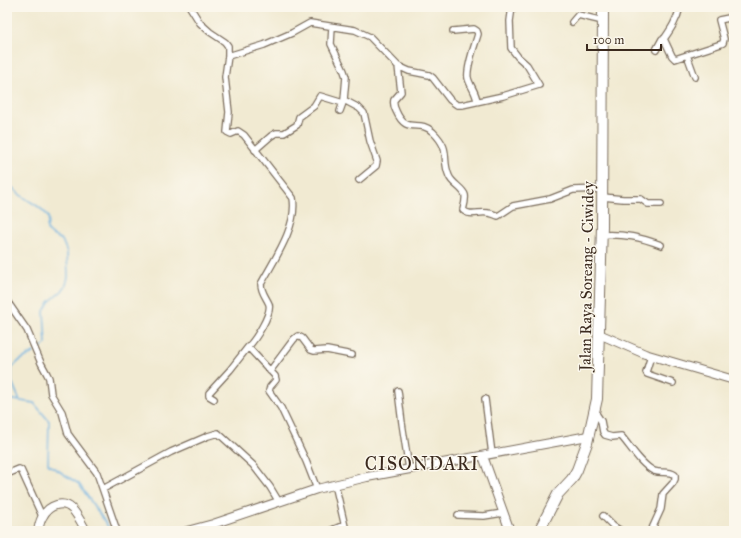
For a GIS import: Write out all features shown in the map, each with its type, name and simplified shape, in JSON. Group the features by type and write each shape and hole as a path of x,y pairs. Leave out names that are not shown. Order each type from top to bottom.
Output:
{"highway":[{"name":"Jalan Raya Soreang - Ciwidey","path":"539,531 558,494 572,479 577,470 595,412 598,382 603,193 603,7"}],"main road":[{"path":"599,334 651,356 734,380"},
{"path":"187,531 335,484 588,436"},
{"path":"482,456 508,530"},
{"path":"38,531 42,516 52,506 59,504 72,508 86,531"}],"street":[{"path":"190,7 200,22 210,32 226,42 228,46 226,77 228,112 227,132 231,134 236,131 241,132 287,190 292,198 294,206 292,219 283,242 260,284 269,305 268,314 254,340 209,393 209,396 214,399"},
{"path":"228,56 264,45 310,24 355,30 370,37 398,66 409,71 429,75 450,100 458,105 497,98 539,85 527,65 510,48 510,21 512,7"},
{"path":"656,50 662,39 664,40 674,24 680,7"},
{"path":"572,22 578,15 603,21"},
{"path":"664,40 673,58 687,55 723,43 724,39 719,20 734,17"},
{"path":"332,27 331,44 346,77 343,101 340,111"},
{"path":"454,30 474,29 478,34 468,77 477,96 477,101"},
{"path":"687,55 695,77"},
{"path":"398,66 401,92 394,100 394,107 403,123 406,125 427,127 441,142 446,153 447,169 450,177 464,192 465,196 463,209 465,212 473,214 487,212 498,216 513,206 550,199 573,190 603,193 623,199 641,199 648,204 661,204"},
{"path":"255,150 271,136 276,134 284,134 297,125 299,117 314,106 320,96 343,101 359,108 364,113 370,141 377,161 376,166 359,180"},
{"path":"602,235 634,236 661,245"},
{"path":"7,301 27,330 41,364 49,378 51,394 61,409 68,432 105,488 117,531"},
{"path":"270,371 294,339 298,336 302,338 310,350 327,350 352,355"},
{"path":"248,347 276,378 270,387 270,391 281,408 306,461 317,489"},
{"path":"651,356 646,372 647,374 673,383"},
{"path":"398,391 409,469"},
{"path":"485,399 492,454"},
{"path":"595,412 601,421 605,435 612,437 621,436 640,459 655,472 668,472 675,475 673,483 662,494 661,509 651,531"},
{"path":"105,488 171,452 218,433 253,465 270,487 279,502"},
{"path":"7,474 19,469 21,470 42,516"},
{"path":"330,531 345,528 335,484"},
{"path":"458,515 478,516 503,513"},
{"path":"603,516 613,526 621,531"}],"waterway":[{"path":"7,182 17,192 47,215 49,220 47,227 48,232 62,240 67,252 68,277 66,285 62,291 49,302 44,311 46,344 37,350"},
{"path":"20,401 12,382 12,368 19,361 34,352"},
{"path":"7,399 34,403 49,421 48,464 79,484 111,531"}],"district":[{"name":"CISONDARI","path":"422,464"}]}
